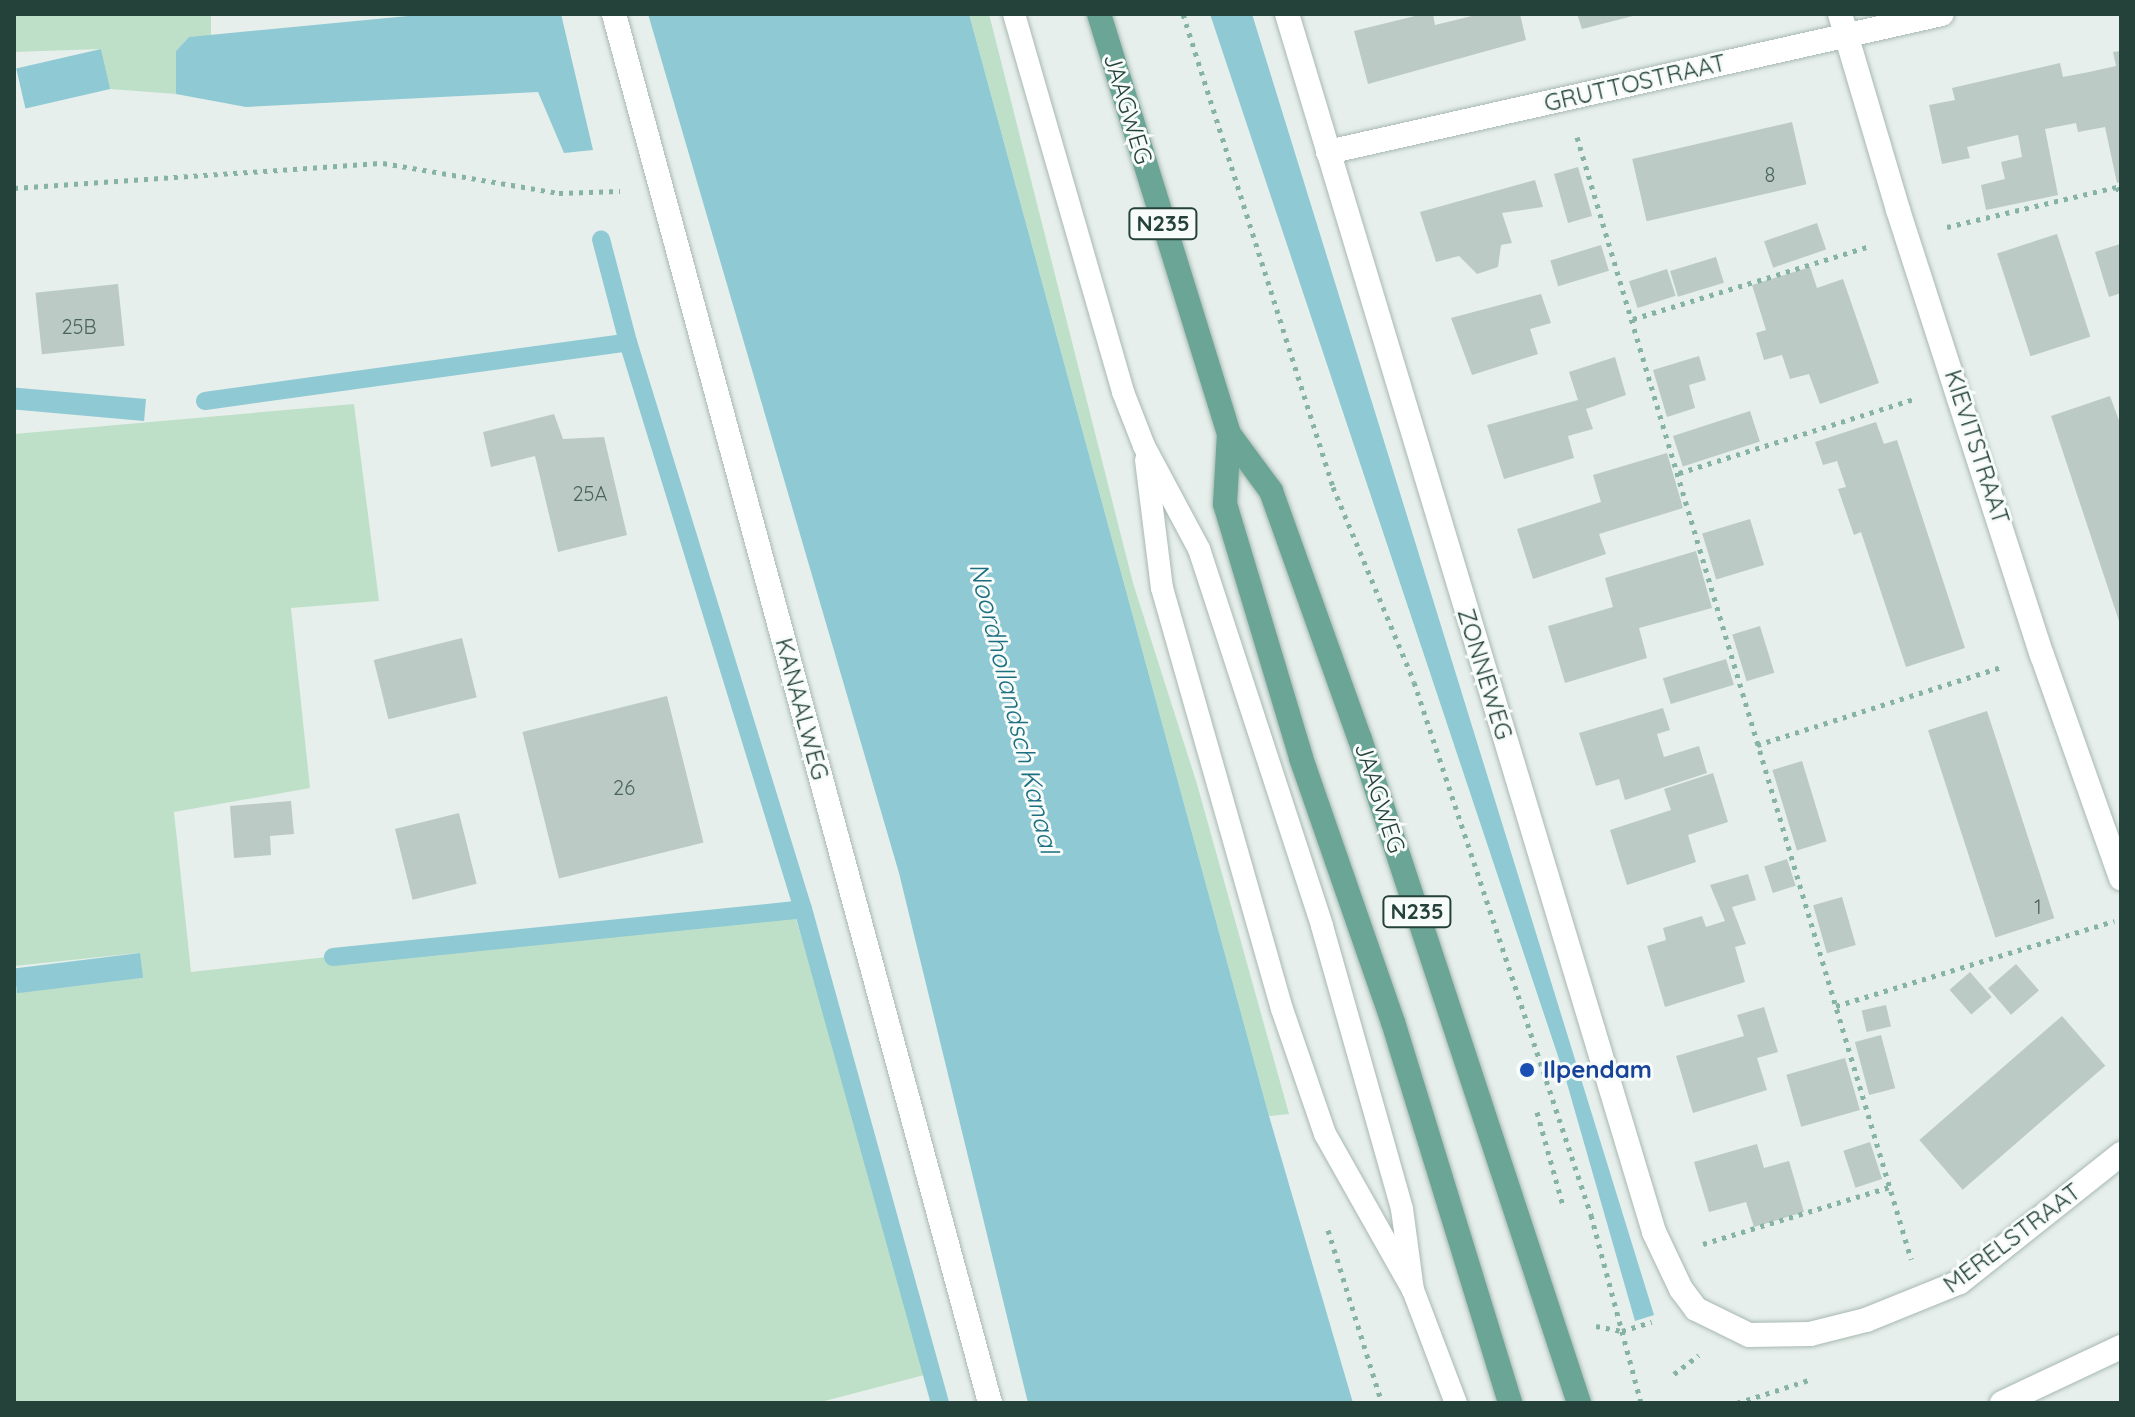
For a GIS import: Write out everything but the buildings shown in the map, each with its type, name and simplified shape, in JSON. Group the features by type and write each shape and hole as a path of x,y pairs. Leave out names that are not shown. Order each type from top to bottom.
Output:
{"main road":[{"name":"JAAGWEG","path":"1099,14 1229,434 1271,491 1360,739 1579,1403"},
{"name":"JAAGWEG","path":"1229,434 1225,504 1301,758 1393,1022 1510,1403"}],"street":[{"name":"KANAALWEG","path":"614,14 990,1403"},
{"name":"ZONNEWEG","path":"1287,14 1664,1256 1688,1299 1711,1318"},
{"name":"GRUTTOSTRAAT","path":"1328,152 1565,98 1843,25 1942,14"},
{"name":"KIEVITSTRAAT","path":"1843,25 1906,235 2042,655 2121,878"},
{"name":"MERELSTRAAT","path":"1711,1318 1749,1335 1777,1337 1839,1328 1924,1300 1960,1282 2121,1154"},
{"path":"2002,1403 2121,1347"}],"lane":[{"path":"1014,14 1123,392 1144,446 1199,549 1322,926 1402,1209 1413,1290"},
{"path":"1144,446 1162,588 1282,1009 1325,1134 1413,1290 1456,1403"}],"path":[{"path":"1183,14 1333,487 1414,682 1591,1215 1641,1403"},
{"path":"1565,98 1924,1300"},
{"path":"14,188 383,163 559,193 609,191"},
{"path":"1633,319 1906,235 2119,187 2121,196"},
{"path":"1679,473 1957,387"},
{"path":"1757,745 2042,655"},
{"path":"1836,1006 2121,918"},
{"path":"1664,1256 1890,1187"},
{"path":"1376,1381 1382,1403"}],"green space":[{"path":"14,14 211,14 211,36 189,37 176,51 176,94 110,89 101,49 14,52"},
{"path":"969,14 989,14 1133,583 1197,784 1289,1114 1269,1116"},
{"path":"354,404 379,601 291,608 310,788 174,812 191,972 792,906 893,1239 928,1374 817,1403 14,1403 14,991 142,977 139,953 14,966 14,434"}],"water":[{"path":"429,14 561,14 593,150 564,153 538,92 246,107 176,94 176,51 189,37"},
{"name":"Noordhollandsch Kanaal","path":"648,14 969,14 1269,1116 1353,1403 1028,1403 899,873"},
{"path":"1210,14 1252,14 1654,1315 1635,1321 1566,1080"},
{"path":"101,49 110,89 25,109 16,69"},
{"path":"14,387 146,399 144,421 14,410"},
{"path":"140,953 143,978 17,993 14,968"}],"waterway":[{"path":"205,401 628,342 601,239"},
{"path":"628,342 803,909"},
{"path":"333,957 803,909 940,1403"}],"place":[{"name":"Ilpendam","path":"1527,1070"}]}
